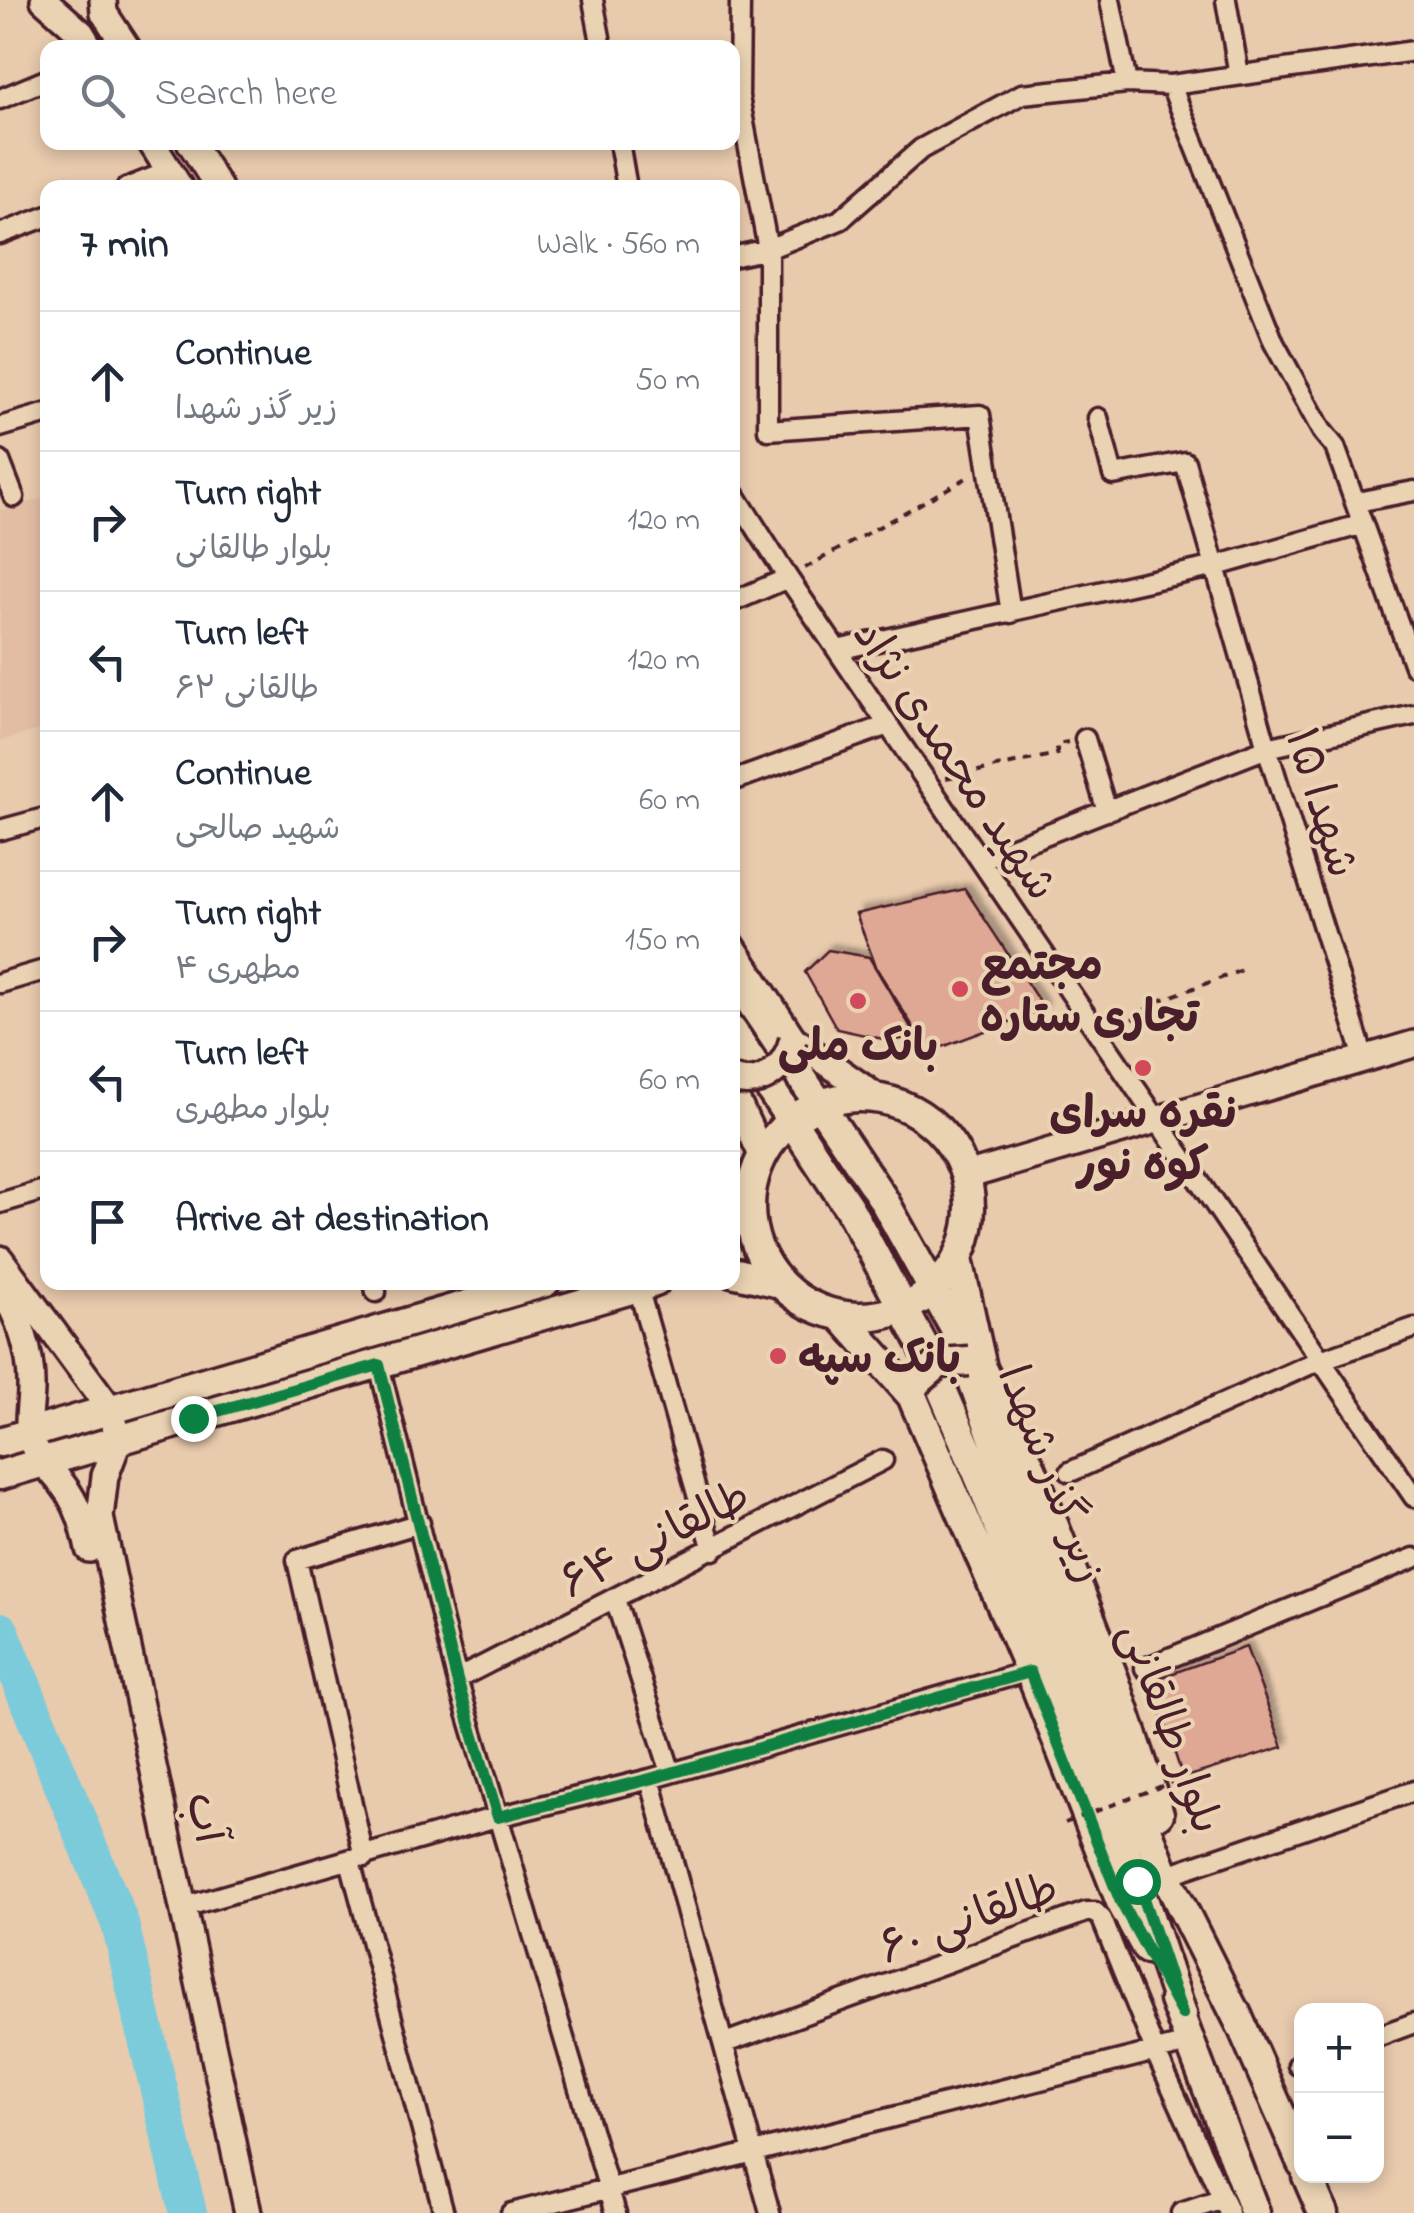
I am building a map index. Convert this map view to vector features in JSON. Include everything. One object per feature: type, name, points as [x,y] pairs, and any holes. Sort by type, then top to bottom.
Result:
[{"type":"main road","name":"زیر گذر شهدا","points":[[740,986],[883,1200],[954,1328],[1012,1489],[1163,1870],[1243,2030]]},
{"type":"main road","name":"زیر گذر شهدا","points":[[740,1043],[849,1208],[922,1345],[988,1499],[1130,1863],[1182,2014]]},
{"type":"main road","points":[[844,1098],[878,1098],[908,1108],[933,1125],[953,1148],[966,1176],[968,1232],[958,1259],[937,1286],[909,1306],[876,1316],[841,1316],[808,1304],[780,1283],[760,1255],[742,1195],[762,1156],[783,1128],[811,1108],[844,1098]]},
{"type":"main road","name":"بلوار طالقانی","points":[[958,1259],[976,1365],[1032,1470],[1106,1661],[1179,1870],[1294,2145]]},
{"type":"main road","points":[[740,1274],[780,1283]]},
{"type":"main road","points":[[0,1442],[518,1290]]},
{"type":"main road","points":[[0,1475],[629,1290]]},
{"type":"main road","points":[[841,1316],[914,1389],[1121,1902],[1182,2014],[1256,2213]]},
{"type":"main road","points":[[914,1389],[940,1363],[954,1360],[976,1365]]},
{"type":"main road","points":[[1310,2183],[1324,2213]]},
{"type":"street","points":[[44,0],[84,40]]},
{"type":"street","points":[[102,0],[104,14],[122,40]]},
{"type":"street","points":[[593,0],[600,40]]},
{"type":"street","points":[[740,0],[740,97],[768,249],[768,430],[980,415],[1011,613]]},
{"type":"street","points":[[1110,0],[1127,83]]},
{"type":"street","points":[[1226,0],[1239,76]]},
{"type":"street","points":[[740,255],[768,249],[840,220],[921,148],[1022,94],[1127,83],[1172,84],[1414,51]]},
{"type":"street","points":[[0,98],[40,81]]},
{"type":"street","points":[[1172,84],[1274,343],[1322,431],[1335,447],[1414,666]]},
{"type":"street","points":[[155,150],[174,179]]},
{"type":"street","points":[[195,150],[215,180]]},
{"type":"street","points":[[620,150],[626,180]]},
{"type":"street","points":[[0,234],[40,219]]},
{"type":"street","points":[[0,427],[40,416]]},
{"type":"street","name":"شهدا ۱۵","points":[[1098,418],[1113,475],[1186,462],[1267,748],[1364,1058]]},
{"type":"street","points":[[0,461],[14,496]]},
{"type":"street","points":[[1357,502],[1414,491]]},
{"type":"street","name":"شهید محمدی نژاد","points":[[740,503],[1414,1497]]},
{"type":"street","points":[[837,650],[1216,566],[1363,524]]},
{"type":"street","points":[[740,599],[788,578]]},
{"type":"street","points":[[980,860],[1267,748],[1414,716]]},
{"type":"street","points":[[740,778],[888,725]]},
{"type":"street","points":[[1085,739],[1107,810]]},
{"type":"street","points":[[0,830],[40,818]]},
{"type":"street","points":[[740,958],[794,1039],[878,1098]]},
{"type":"street","points":[[0,983],[40,971]]},
{"type":"street","points":[[740,1080],[756,1081],[770,1076],[790,1054],[794,1039]]},
{"type":"street","points":[[966,1176],[1414,1044]]},
{"type":"street","points":[[740,1109],[762,1156]]},
{"type":"street","points":[[0,1204],[40,1192]]},
{"type":"street","points":[[0,1260],[110,1410],[119,1440]]},
{"type":"street","points":[[0,1288],[17,1312],[23,1336],[32,1383],[29,1434]]},
{"type":"street","points":[[647,1290],[713,1550]]},
{"type":"street","points":[[1070,1472],[1320,1360],[1414,1328]]},
{"type":"street","points":[[379,1365],[457,1680],[616,2213]]},
{"type":"street","name":"آب","points":[[29,1434],[42,1464],[63,1485],[83,1520],[231,2213]]},
{"type":"street","name":"آب","points":[[119,1440],[105,1476],[100,1517],[248,2213]]},
{"type":"street","name":"طالقانی ۶۴","points":[[457,1680],[884,1460]]},
{"type":"street","points":[[420,1523],[297,1560],[357,1859],[444,2213]]},
{"type":"street","points":[[1145,1668],[1414,1558]]},
{"type":"street","points":[[616,1599],[671,1773]]},
{"type":"street","points":[[184,1908],[498,1817],[650,1779],[1030,1672]]},
{"type":"street","points":[[650,1779],[770,2213]]},
{"type":"street","points":[[1179,1870],[1414,1791]]},
{"type":"street","name":"طالقانی ۶۰","points":[[725,2043],[1086,1912],[1095,1912],[1102,1918],[1226,2206]]},
{"type":"street","points":[[1384,2034],[1414,2024]]},
{"type":"street","points":[[511,2213],[1192,2042]]},
{"type":"street","points":[[1182,2213],[1226,2206]]},
{"type":"path","points":[[788,578],[988,466]]},
{"type":"path","points":[[927,782],[1057,754],[1056,744],[1085,739]]},
{"type":"path","points":[[1104,1043],[1153,1003],[1248,968]]},
{"type":"path","points":[[1066,1823],[1183,1778],[1194,1802]]},
{"type":"shaded area","points":[[40,499],[40,730],[0,741],[0,510]]},
{"type":"building","name":"مجتمع تجاری ستاره","points":[[965,889],[1044,1009],[929,1052],[877,969],[856,914]]},
{"type":"building","name":"بانک ملی","points":[[828,950],[869,957],[916,1036],[892,1041],[837,1029],[805,972]]},
{"type":"building","points":[[1246,1647],[1283,1747],[1183,1778],[1151,1681]]},
{"type":"waterway","points":[[0,1631],[120,1924],[188,2213]]},
{"type":"place","name":"مجتمع تجاری ستاره","points":[[960,989]]},
{"type":"place","name":"بانک ملی","points":[[858,1001]]},
{"type":"place","name":"نقره سرای کوه نور","points":[[1143,1068]]},
{"type":"place","name":"بانک سپه","points":[[778,1356]]},
{"type":"route","points":[[193,1418],[379,1365],[457,1680],[498,1817],[650,1779],[1030,1672],[1121,1902],[1182,2014],[1137,1881]]}]
